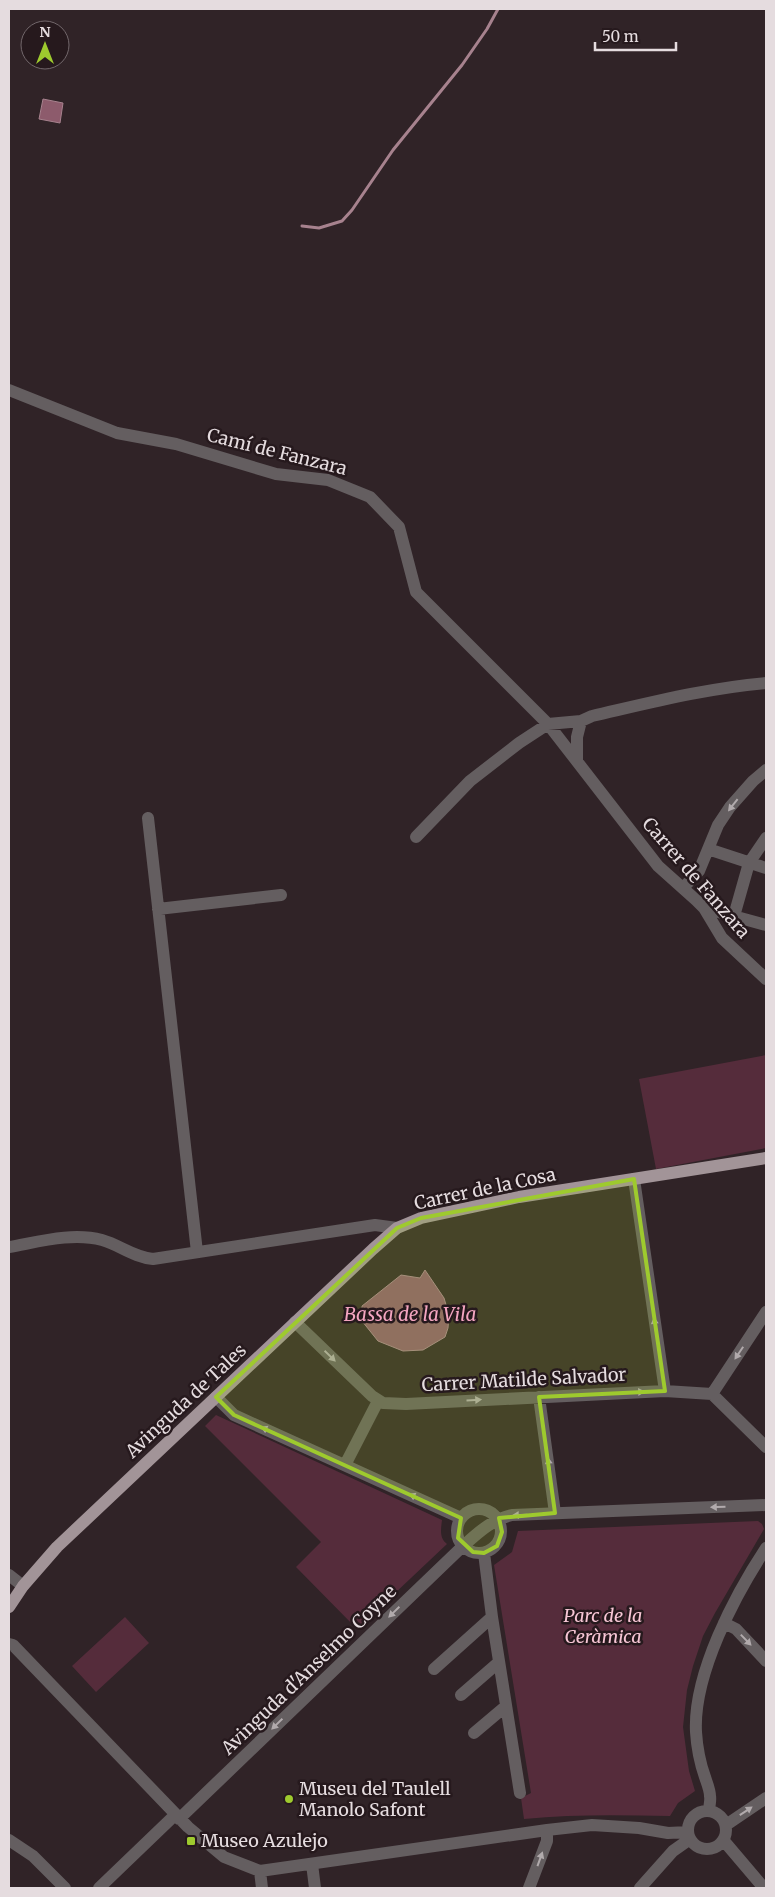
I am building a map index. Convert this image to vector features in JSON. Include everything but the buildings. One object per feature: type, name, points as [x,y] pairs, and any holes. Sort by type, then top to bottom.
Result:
[{"type":"main road","name":"Carrer de la Cosa","points":[[397,1228],[420,1218],[510,1199],[766,1158]]},
{"type":"main road","name":"Avinguda de Tales","points":[[9,1608],[23,1586],[57,1547],[397,1228]]},
{"type":"street","name":"Camí de Fanzara","points":[[9,390],[117,433],[176,444],[276,474],[328,480],[370,497],[399,527],[416,592],[548,724]]},
{"type":"street","points":[[416,838],[470,781],[519,743],[548,724],[581,721],[592,716],[671,697],[766,683]]},
{"type":"street","points":[[564,745],[581,721]]},
{"type":"street","points":[[576,761],[577,737],[581,721]]},
{"type":"street","name":"Carrer de Fanzara","points":[[548,724],[658,866],[704,908],[722,938],[766,979]]},
{"type":"street","points":[[683,888],[699,871],[718,825],[730,807],[753,781],[766,770]]},
{"type":"street","points":[[148,818],[197,1252]]},
{"type":"street","points":[[734,916],[749,862],[766,838]]},
{"type":"street","points":[[708,849],[766,868]]},
{"type":"street","points":[[158,909],[281,895]]},
{"type":"street","points":[[704,908],[766,924]]},
{"type":"street","points":[[634,1180],[664,1390]]},
{"type":"street","name":"Carrer de la Cosa","points":[[9,1247],[54,1239],[92,1238],[115,1245],[140,1258],[153,1259],[375,1225],[397,1228]]},
{"type":"street","points":[[766,1312],[712,1394],[766,1447]]},
{"type":"street","points":[[295,1322],[378,1401],[344,1465]]},
{"type":"street","name":"Carrer Matilde Salvador","points":[[378,1401],[406,1404],[664,1390],[712,1394]]},
{"type":"street","points":[[216,1397],[234,1415],[461,1518]]},
{"type":"street","points":[[539,1398],[555,1513]]},
{"type":"street","name":"Avinguda d'Anselmo Coyne","points":[[99,1888],[488,1524],[499,1518],[512,1515],[766,1505]]},
{"type":"street","points":[[480,1508],[491,1511],[499,1518],[502,1532],[497,1546],[484,1553],[473,1552],[463,1546],[458,1538],[457,1527],[461,1518],[469,1510],[480,1508]]},
{"type":"street","points":[[709,1811],[710,1795],[698,1754],[698,1702],[709,1662],[724,1623],[747,1577],[766,1548]]},
{"type":"street","points":[[484,1553],[492,1617],[520,1793]]},
{"type":"street","points":[[9,1575],[23,1586]]},
{"type":"street","points":[[434,1668],[492,1617]]},
{"type":"street","points":[[724,1623],[736,1629],[766,1661]]},
{"type":"street","points":[[9,1644],[13,1645],[177,1817],[224,1857],[260,1871],[592,1825],[639,1828],[689,1835]]},
{"type":"street","points":[[461,1696],[499,1662]]},
{"type":"street","points":[[474,1733],[506,1706]]},
{"type":"street","points":[[726,1825],[766,1798]]},
{"type":"street","points":[[709,1811],[720,1815],[726,1825],[727,1833],[724,1841],[713,1849],[699,1848],[689,1835],[690,1821],[698,1813],[709,1811]]},
{"type":"street","points":[[529,1888],[547,1841],[547,1830]]},
{"type":"street","points":[[640,1888],[672,1851],[689,1835]]},
{"type":"street","points":[[9,1840],[33,1856],[65,1888]]},
{"type":"street","points":[[724,1841],[764,1888]]},
{"type":"street","points":[[312,1864],[315,1888]]},
{"type":"street","points":[[260,1871],[262,1888]]},
{"type":"highlighted area","points":[[634,1179],[665,1391],[539,1397],[555,1513],[499,1518],[502,1532],[497,1546],[484,1553],[473,1552],[458,1538],[461,1518],[234,1415],[216,1397],[397,1228],[421,1218]]},
{"type":"green space","points":[[766,1055],[766,1148],[656,1169],[639,1079]]},
{"type":"green space","points":[[216,1415],[442,1520],[442,1536],[447,1544],[357,1629],[296,1567],[321,1542],[205,1426]]},
{"type":"green space","name":"Parc de la Ceràmica","points":[[758,1521],[764,1529],[703,1636],[687,1690],[683,1727],[689,1771],[695,1791],[678,1803],[670,1816],[615,1815],[524,1819],[521,1798],[531,1793],[494,1565],[512,1552],[518,1531]]},
{"type":"green space","points":[[125,1617],[149,1643],[96,1692],[72,1666]]},
{"type":"water","points":[[43,99],[63,103],[60,123],[39,119]]},
{"type":"water","name":"Bassa de la Vila","points":[[425,1270],[444,1298],[449,1315],[445,1337],[423,1350],[403,1351],[378,1341],[362,1321],[362,1306],[401,1275],[420,1278]]},
{"type":"waterway","points":[[302,226],[319,228],[342,221],[352,210],[393,150],[462,65],[487,29],[498,9]]},
{"type":"place","name":"Museu del Taulell Manolo Safont","points":[[289,1799]]},
{"type":"place","name":"Museo Azulejo","points":[[191,1841]]}]
